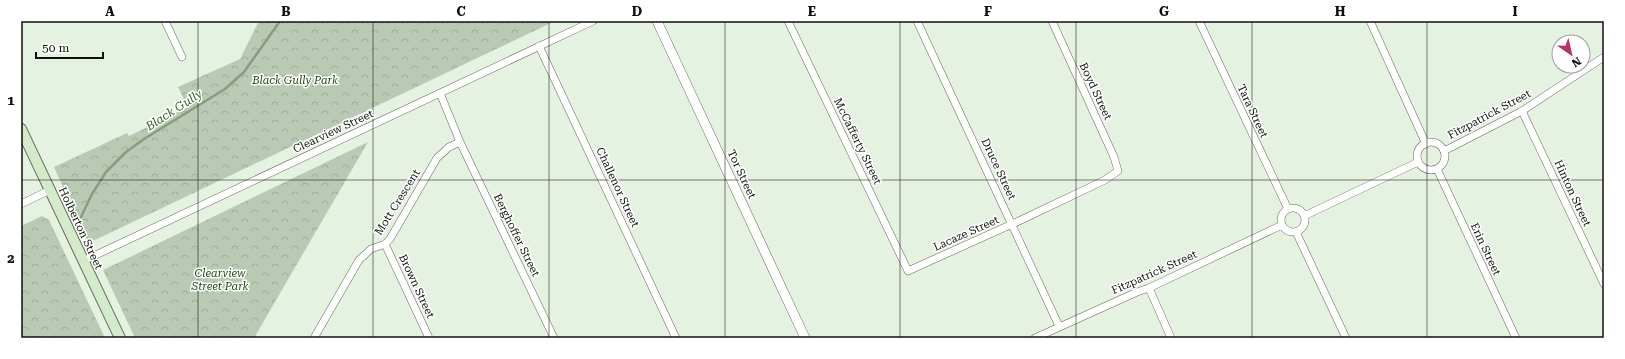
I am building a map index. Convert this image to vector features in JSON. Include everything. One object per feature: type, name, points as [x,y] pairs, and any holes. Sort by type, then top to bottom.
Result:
[{"type":"main road","name":"Holberton Street","points":[[21,128],[120,338]]},
{"type":"street","points":[[165,21],[182,57]]},
{"type":"street","name":"Clearview Street","points":[[83,261],[593,21]]},
{"type":"street","name":"Tor Street","points":[[657,21],[805,338]]},
{"type":"street","name":"McCafferty Street","points":[[788,21],[908,271]]},
{"type":"street","name":"Druce Street","points":[[917,21],[1060,326]]},
{"type":"street","name":"Boyd Street","points":[[1052,21],[1114,157],[1118,171]]},
{"type":"street","name":"Tara Street","points":[[1199,21],[1288,209]]},
{"type":"street","points":[[1370,21],[1426,144]]},
{"type":"street","name":"Challenor Street","points":[[539,46],[676,338]]},
{"type":"street","name":"Fitzpatrick Street","points":[[1444,151],[1522,111],[1604,56]]},
{"type":"street","points":[[440,93],[460,142]]},
{"type":"street","name":"Hinton Street","points":[[1522,111],[1604,284]]},
{"type":"street","name":"Mott Crescent","points":[[314,338],[359,260],[371,249],[385,244],[390,239],[437,158],[449,147],[460,142]]},
{"type":"street","name":"Berghoffer Street","points":[[460,142],[554,338]]},
{"type":"street","points":[[1426,144],[1436,144],[1444,151],[1443,163],[1437,169],[1428,170],[1421,166],[1418,162],[1418,151],[1426,144]]},
{"type":"street","points":[[1304,216],[1418,162]]},
{"type":"street","name":"Erin Street","points":[[1437,169],[1516,338]]},
{"type":"street","name":"Lacaze Street","points":[[908,271],[1013,224],[1105,180],[1118,171]]},
{"type":"street","points":[[21,204],[50,190]]},
{"type":"street","points":[[1296,208],[1304,216],[1304,224],[1296,232],[1288,231],[1282,225],[1283,214],[1288,209],[1296,208]]},
{"type":"street","name":"Fitzpatrick Street","points":[[1035,338],[1136,292],[1149,288],[1282,225]]},
{"type":"street","points":[[1296,232],[1346,338]]},
{"type":"street","name":"Brown Street","points":[[385,244],[429,338]]},
{"type":"street","points":[[1149,288],[1171,338]]},
{"type":"green space","name":"Black Gully Park","points":[[259,21],[555,21],[95,240],[87,239],[54,167],[127,133],[129,136],[188,107],[178,87],[240,59]]},
{"type":"green space","name":"Clearview Street Park","points":[[368,142],[254,338],[135,338],[103,270]]},
{"type":"green space","points":[[42,216],[49,220],[105,338],[21,338],[21,226]]},
{"type":"waterway","name":"Black Gully","points":[[81,217],[92,194],[106,172],[126,152],[144,139],[225,89],[244,72],[280,21]]}]
